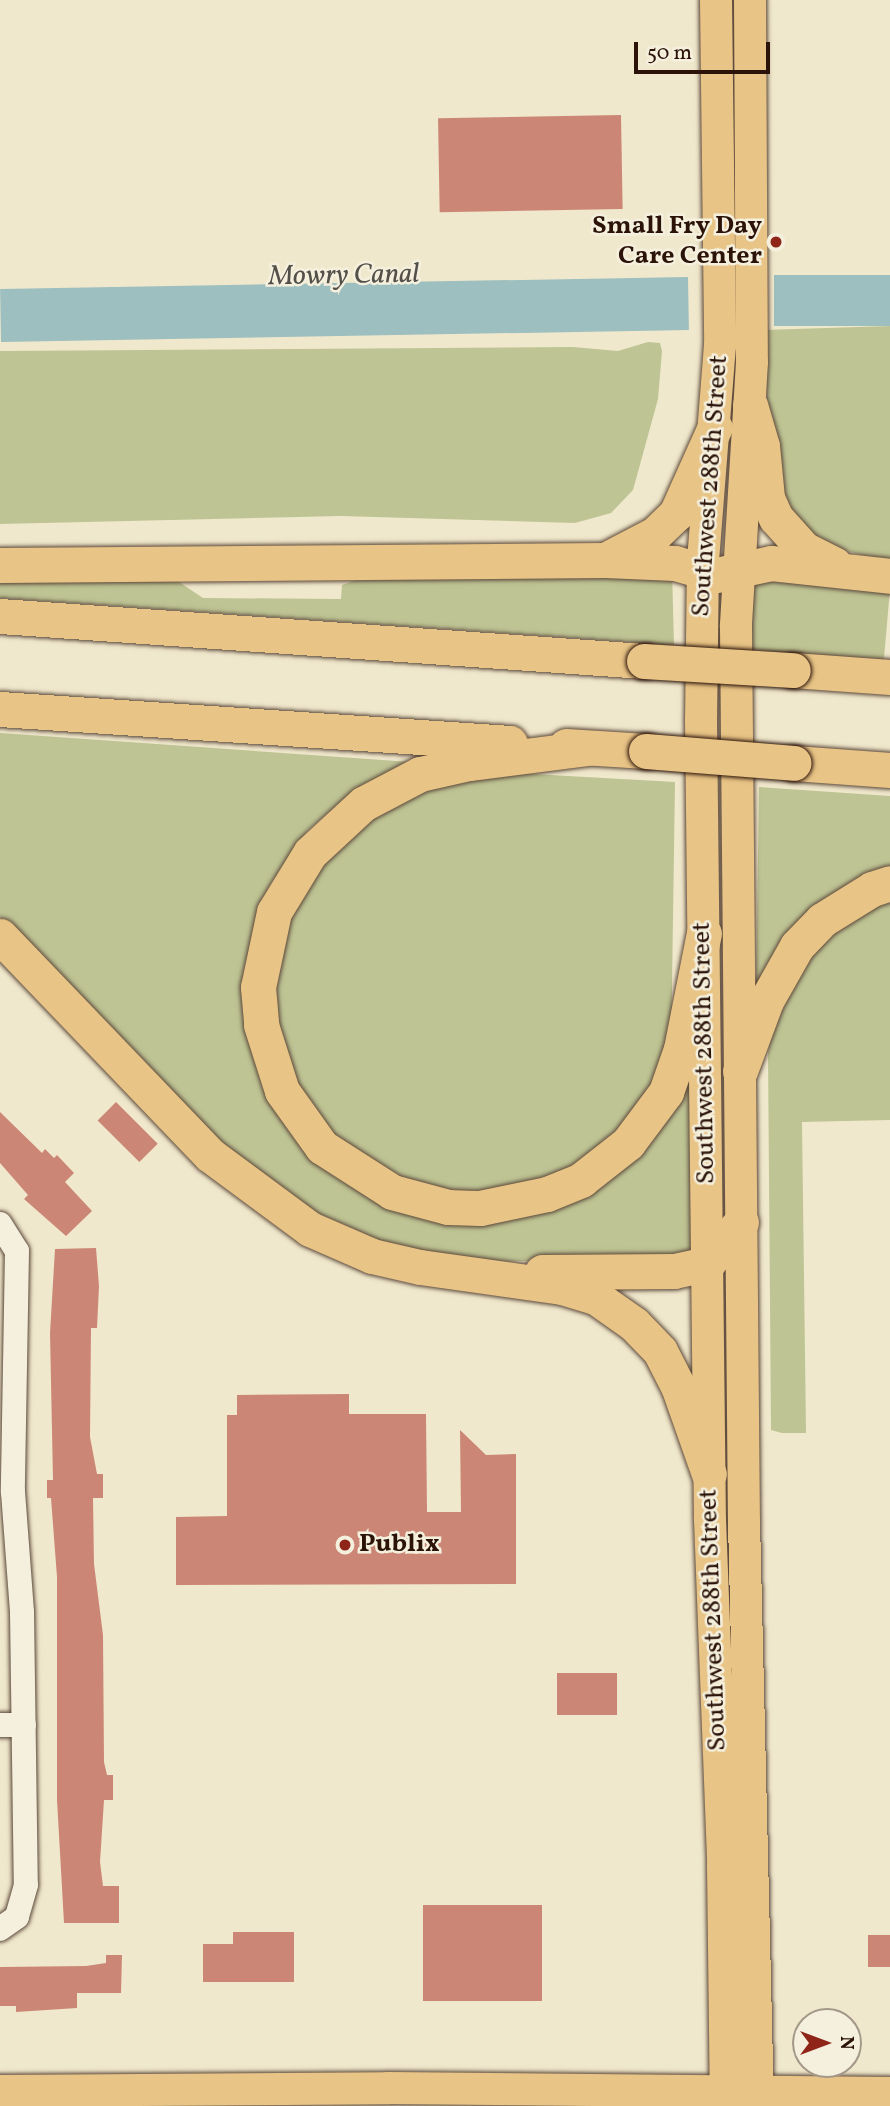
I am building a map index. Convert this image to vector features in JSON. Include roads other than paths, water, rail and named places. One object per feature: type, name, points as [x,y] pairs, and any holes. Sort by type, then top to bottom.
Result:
[{"type":"highway","points":[[750,405],[761,446],[767,498],[776,518],[804,549],[843,568]]},
{"type":"highway","points":[[604,560],[655,534],[676,514],[715,427]]},
{"type":"highway","points":[[0,565],[604,560],[675,563],[702,574],[737,571],[764,563],[843,568],[890,576]]},
{"type":"highway","points":[[0,616],[890,677]]},
{"type":"highway","points":[[0,709],[646,751],[890,770]]},
{"type":"highway","points":[[588,748],[469,763],[420,774],[363,804],[310,853],[274,912],[258,987],[261,1025],[282,1091],[322,1147],[392,1192],[448,1207],[480,1208],[547,1194],[581,1180],[628,1143],[666,1092],[681,1049],[704,933]]},
{"type":"highway","points":[[740,1071],[781,968],[797,946],[822,920],[872,889],[890,883]]},
{"type":"highway","points":[[0,936],[210,1155],[310,1229],[372,1256],[473,1276],[511,1277],[562,1269],[674,1271],[707,1264],[741,1222]]},
{"type":"highway","points":[[511,1277],[597,1298],[634,1324],[660,1351],[678,1386],[709,1474]]},
{"type":"main road","name":"Southwest 288th Street","points":[[716,0],[720,345],[702,574],[709,1474],[723,1855],[726,2099]]},
{"type":"main road","name":"Southwest 288th Street","points":[[750,0],[750,405],[737,571],[741,1222],[758,2099]]},
{"type":"main road","points":[[0,2091],[726,2099],[890,2094]]},
{"type":"street","points":[[0,1224],[17,1251],[13,1492],[22,1612],[12,1725],[24,1902],[17,1917],[0,1929]]},
{"type":"water","points":[[774,275],[890,275],[890,326],[774,326]]},
{"type":"water","name":"Mowry Canal","points":[[688,277],[689,330],[1,342],[0,289]]},
{"type":"place","name":"Small Fry Day Care Center","points":[[776,242]]},
{"type":"place","name":"Publix","points":[[345,1545]]}]
